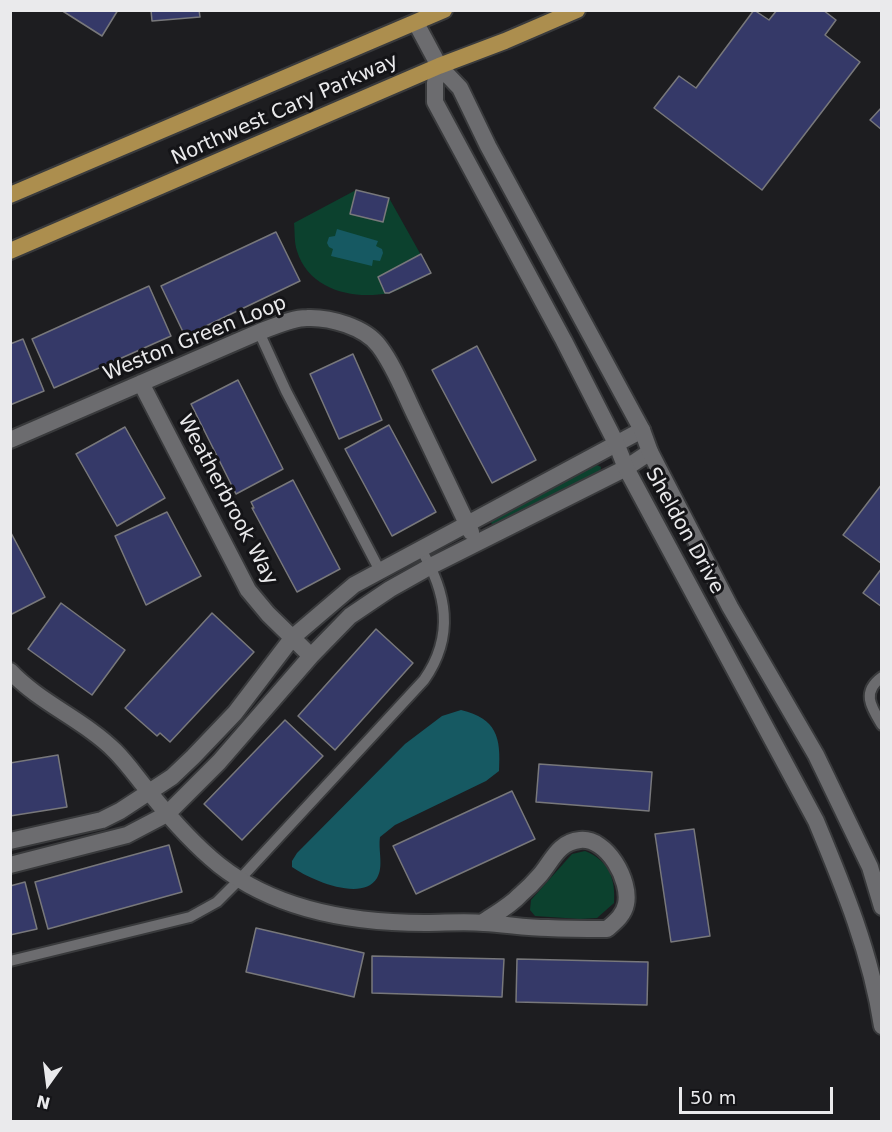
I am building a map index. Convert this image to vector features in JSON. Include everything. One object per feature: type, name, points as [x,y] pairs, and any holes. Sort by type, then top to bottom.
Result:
[{"type":"main road","name":"Northwest Cary Parkway","points":[[10,195],[444,10]]},
{"type":"main road","name":"Northwest Cary Parkway","points":[[10,251],[439,66],[577,10]]},
{"type":"street","name":"Sheldon Drive","points":[[416,23],[439,66],[460,88],[493,156],[642,430],[650,452],[730,607],[816,755],[876,865],[882,907]]},
{"type":"street","name":"Sheldon Drive","points":[[439,66],[435,83],[435,102],[564,341],[616,443],[626,468],[816,821],[863,942],[877,992],[882,1026]]},
{"type":"street","name":"Weston Green Loop","points":[[10,440],[259,332],[306,318],[323,319],[351,327],[378,344],[399,382],[476,543]]},
{"type":"street","name":"Weatherbrook Way","points":[[141,383],[248,590],[268,614],[311,656]]},
{"type":"street","points":[[10,841],[102,820],[120,812],[172,777],[235,713],[293,637],[354,585],[642,430]]},
{"type":"street","points":[[10,865],[127,836],[167,814],[226,755],[311,656],[350,616],[390,589],[431,566],[626,468],[650,452]]},
{"type":"street","points":[[10,671],[26,686],[95,734],[114,751],[167,814],[220,866],[240,879],[288,903],[350,918],[423,923],[483,922],[546,928],[607,929],[623,912],[628,892],[623,877],[605,850],[594,842],[580,840],[555,852],[540,875],[518,898],[483,922]]},
{"type":"lane","points":[[259,332],[286,391],[379,570]]},
{"type":"lane","points":[[10,961],[190,918],[217,902],[240,879],[424,680],[434,666],[444,640],[444,609],[431,566],[420,548]]},
{"type":"lane","points":[[882,677],[874,682],[869,693],[870,704],[882,725]]},
{"type":"green space","points":[[356,190],[389,198],[431,273],[393,292],[375,295],[347,293],[334,289],[311,275],[297,251],[294,223]]},
{"type":"green space","points":[[597,465],[601,467],[600,472],[495,526],[491,523],[494,516]]},
{"type":"green space","points":[[585,851],[600,859],[609,871],[614,886],[614,903],[597,918],[535,916],[530,910],[531,900],[572,854]]},
{"type":"water","points":[[337,229],[378,241],[376,246],[382,249],[383,253],[380,261],[373,260],[372,266],[331,256],[333,249],[327,243],[329,237],[335,236]]},
{"type":"water","points":[[461,710],[482,719],[494,731],[499,748],[499,771],[486,781],[395,825],[380,837],[379,874],[370,885],[360,889],[335,886],[310,877],[292,867],[292,861],[297,853],[405,744],[442,716]]},
{"type":"building","points":[[61,10],[118,10],[102,36]]},
{"type":"building","points":[[151,10],[199,10],[200,17],[152,21]]},
{"type":"building","points":[[754,10],[769,20],[777,10],[823,10],[836,20],[825,35],[860,62],[762,190],[654,108],[679,76],[696,88]]},
{"type":"building","points":[[882,107],[882,130],[870,120]]},
{"type":"building","points":[[356,190],[389,198],[383,222],[350,214]]},
{"type":"building","points":[[276,232],[300,281],[185,336],[161,286]]},
{"type":"building","points":[[421,254],[431,273],[385,293],[378,277]]},
{"type":"building","points":[[149,286],[171,336],[54,388],[32,339]]},
{"type":"building","points":[[23,339],[44,391],[10,405],[10,344]]},
{"type":"building","points":[[477,346],[536,460],[492,483],[432,370]]},
{"type":"building","points":[[353,354],[382,420],[339,439],[310,374]]},
{"type":"building","points":[[238,380],[283,469],[236,494],[191,404]]},
{"type":"building","points":[[389,425],[436,512],[392,536],[345,449]]},
{"type":"building","points":[[125,427],[165,498],[117,526],[76,454]]},
{"type":"building","points":[[293,480],[340,569],[297,592],[252,508],[254,508],[251,502]]},
{"type":"building","points":[[882,484],[882,564],[843,535]]},
{"type":"building","points":[[167,512],[201,576],[146,605],[115,536]]},
{"type":"building","points":[[10,531],[45,597],[12,614],[10,611]]},
{"type":"building","points":[[882,568],[882,607],[863,593]]},
{"type":"building","points":[[61,603],[125,650],[92,695],[28,649]]},
{"type":"building","points":[[212,613],[254,652],[170,742],[160,733],[157,736],[125,708]]},
{"type":"building","points":[[376,629],[413,663],[335,750],[298,716]]},
{"type":"building","points":[[285,720],[323,756],[242,840],[204,804]]},
{"type":"building","points":[[58,755],[67,807],[10,816],[10,763]]},
{"type":"building","points":[[539,764],[652,772],[649,811],[536,802]]},
{"type":"building","points":[[512,791],[535,839],[416,894],[393,846]]},
{"type":"building","points":[[694,829],[710,936],[671,942],[655,834]]},
{"type":"building","points":[[169,845],[182,892],[48,929],[35,882]]},
{"type":"building","points":[[25,882],[37,929],[10,935],[10,886]]},
{"type":"building","points":[[256,928],[364,953],[354,997],[246,972]]},
{"type":"building","points":[[372,956],[504,959],[502,997],[372,993]]},
{"type":"building","points":[[517,959],[648,962],[647,1005],[516,1002]]}]
